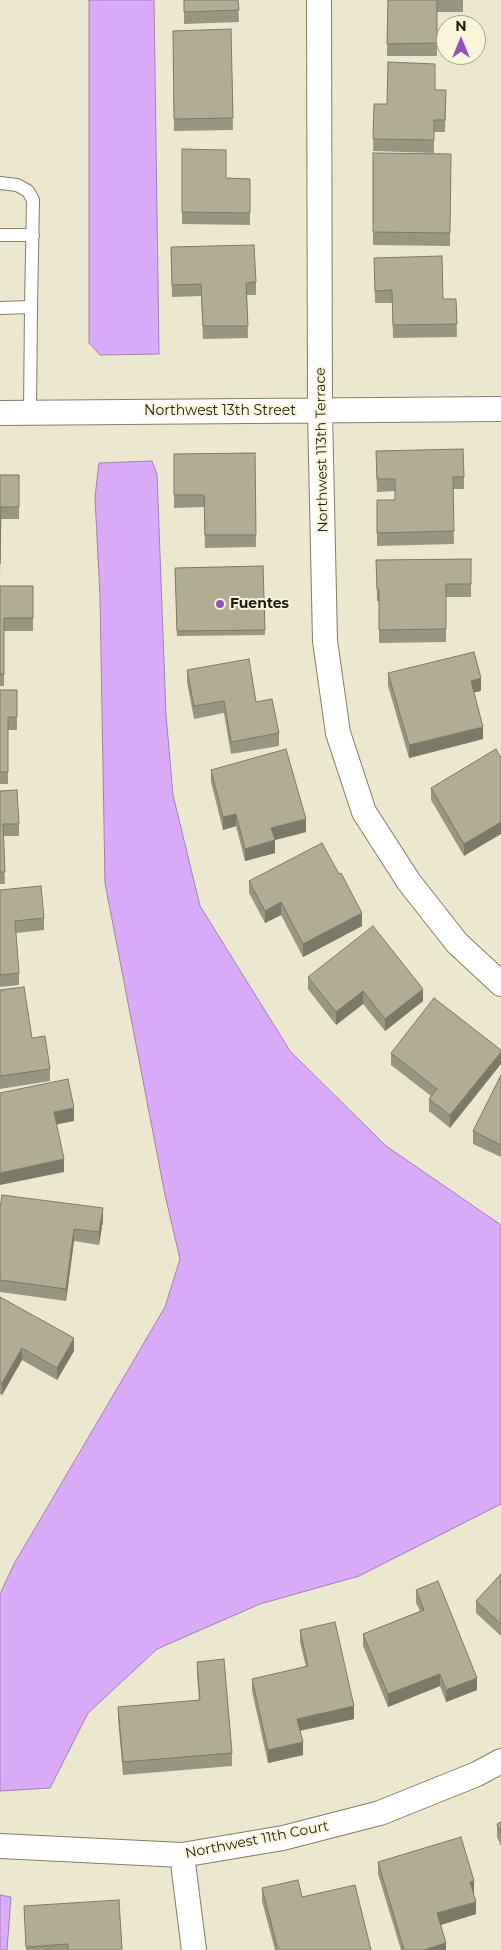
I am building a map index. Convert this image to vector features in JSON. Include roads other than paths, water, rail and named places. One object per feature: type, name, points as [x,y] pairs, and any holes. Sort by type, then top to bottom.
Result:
[{"type":"street","name":"Northwest 113th Terrace","points":[[319,0],[320,411],[325,641],[338,733],[364,812],[409,882],[457,944],[501,984]]},
{"type":"street","name":"Northwest 13th Street","points":[[0,413],[501,409]]},
{"type":"street","name":"Northwest 11th Court","points":[[0,1846],[182,1855],[283,1838],[380,1813],[477,1774],[501,1761]]},
{"type":"street","points":[[182,1855],[194,1950]]},
{"type":"lane","points":[[0,183],[17,185],[28,190],[33,200],[30,412]]},
{"type":"lane","points":[[0,235],[33,235]]},
{"type":"lane","points":[[0,308],[31,307]]},
{"type":"place","name":"Fuentes","points":[[220,604]]}]
